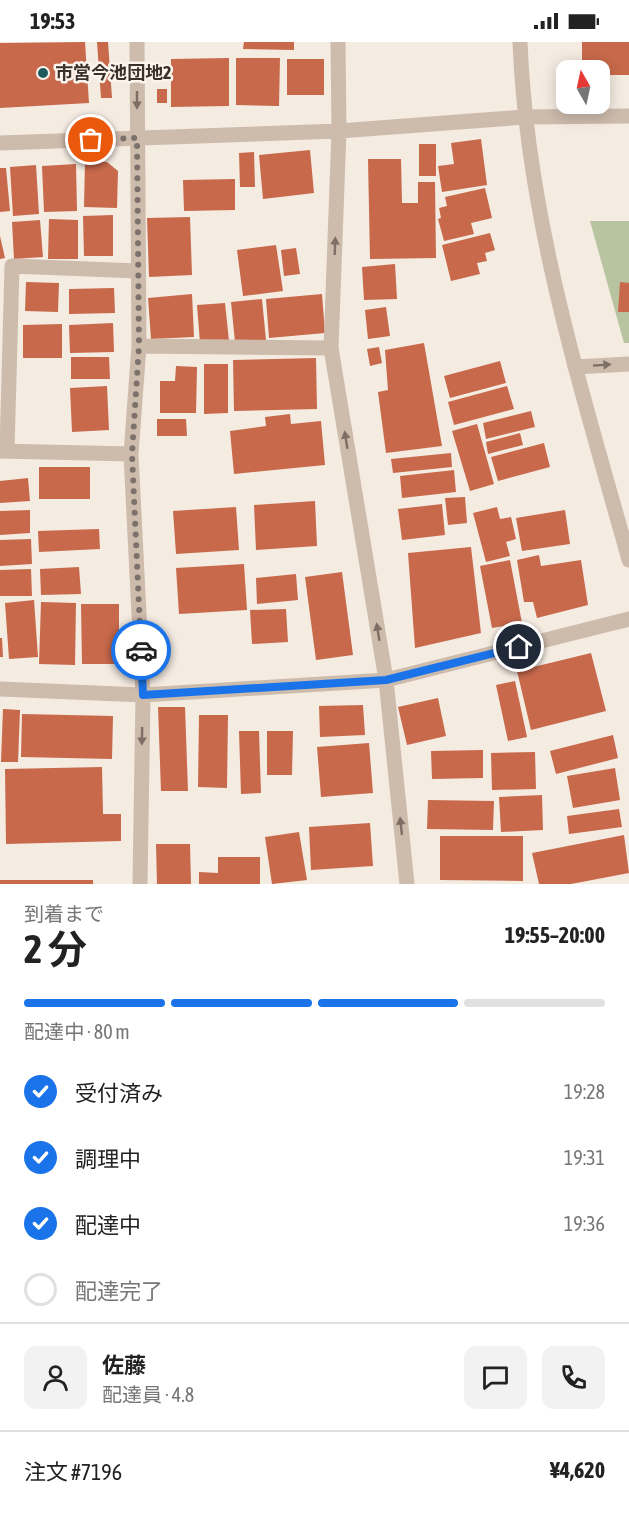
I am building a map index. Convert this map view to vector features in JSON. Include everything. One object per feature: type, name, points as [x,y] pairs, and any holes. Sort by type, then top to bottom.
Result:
[{"type":"street","points":[[137,42],[139,346],[132,454],[143,695],[140,884]]},
{"type":"street","points":[[338,42],[339,131],[331,348],[386,680],[406,884]]},
{"type":"street","points":[[520,42],[525,117],[546,249],[575,367],[629,560]]},
{"type":"street","points":[[0,143],[339,131],[525,117],[629,116]]},
{"type":"street","points":[[132,454],[3,451],[12,266],[138,271]]},
{"type":"street","points":[[139,346],[331,348]]},
{"type":"street","points":[[575,367],[629,364]]},
{"type":"street","points":[[0,689],[143,695],[386,680],[629,619]]},
{"type":"green space","points":[[590,221],[629,221],[629,343],[624,343]]},
{"type":"building","name":"市営今池団地2","points":[[85,42],[89,103],[0,108],[0,43]]},
{"type":"building","points":[[97,42],[108,42],[112,98],[101,98]]},
{"type":"building","points":[[244,42],[294,42],[294,50],[243,49]]},
{"type":"building","points":[[582,42],[629,42],[629,75],[610,75],[610,60],[582,60]]},
{"type":"building","points":[[229,58],[229,106],[171,107],[171,59]]},
{"type":"building","points":[[236,58],[280,58],[279,106],[236,105]]},
{"type":"building","points":[[287,59],[324,59],[324,95],[287,95]]},
{"type":"building","points":[[157,89],[167,89],[167,103],[157,103]]},
{"type":"building","points":[[481,139],[487,185],[442,192],[438,166],[454,164],[451,143]]},
{"type":"building","points":[[419,144],[436,144],[436,176],[419,176]]},
{"type":"building","points":[[310,150],[314,193],[263,199],[259,155]]},
{"type":"building","points":[[254,152],[255,187],[240,187],[239,153]]},
{"type":"building","points":[[368,159],[401,159],[402,203],[418,203],[418,182],[435,182],[436,258],[370,259]]},
{"type":"building","points":[[85,161],[107,162],[118,171],[117,208],[84,207]]},
{"type":"building","points":[[76,164],[77,211],[44,212],[42,166]]},
{"type":"building","points":[[36,165],[39,214],[13,216],[10,167]]},
{"type":"building","points":[[0,168],[6,168],[10,211],[0,212]]},
{"type":"building","points":[[235,179],[235,210],[184,211],[183,180]]},
{"type":"building","points":[[485,188],[492,218],[471,223],[474,234],[444,241],[438,219],[441,218],[439,208],[447,206],[445,197]]},
{"type":"building","points":[[113,215],[113,256],[84,256],[83,216]]},
{"type":"building","points":[[190,217],[192,275],[149,277],[147,218]]},
{"type":"building","points":[[49,219],[78,220],[78,259],[48,259]]},
{"type":"building","points":[[40,220],[43,257],[14,259],[12,222]]},
{"type":"building","points":[[490,233],[495,250],[485,253],[487,261],[477,263],[480,274],[451,281],[442,245]]},
{"type":"building","points":[[0,236],[5,258],[0,259]]},
{"type":"building","points":[[276,245],[283,291],[243,296],[237,250]]},
{"type":"building","points":[[296,248],[300,274],[284,276],[281,250]]},
{"type":"building","points":[[395,264],[397,299],[364,300],[362,267]]},
{"type":"building","points":[[26,282],[59,283],[58,312],[25,311]]},
{"type":"building","points":[[620,282],[629,283],[629,312],[618,312]]},
{"type":"building","points":[[114,288],[115,313],[69,314],[69,289]]},
{"type":"building","points":[[192,294],[194,337],[151,339],[148,298]]},
{"type":"building","points":[[322,294],[325,333],[269,338],[266,299]]},
{"type":"building","points":[[262,299],[266,340],[235,342],[231,302]]},
{"type":"building","points":[[225,303],[229,341],[200,343],[197,305]]},
{"type":"building","points":[[386,307],[390,336],[368,339],[365,310]]},
{"type":"building","points":[[113,323],[114,352],[70,353],[69,325]]},
{"type":"building","points":[[62,324],[62,358],[23,358],[23,325]]},
{"type":"building","points":[[424,343],[442,446],[386,453],[378,392],[388,390],[385,350]]},
{"type":"building","points":[[379,347],[382,363],[370,366],[367,349]]},
{"type":"building","points":[[71,357],[109,357],[110,379],[71,379]]},
{"type":"building","points":[[316,358],[317,409],[234,411],[233,360]]},
{"type":"building","points":[[500,361],[506,383],[450,398],[444,376]]},
{"type":"building","points":[[204,364],[228,364],[228,413],[204,414]]},
{"type":"building","points":[[176,366],[197,367],[196,413],[160,413],[160,381],[175,381]]},
{"type":"building","points":[[107,386],[109,430],[72,432],[70,388]]},
{"type":"building","points":[[507,386],[514,409],[454,425],[448,402]]},
{"type":"building","points":[[531,411],[535,427],[486,439],[483,423]]},
{"type":"building","points":[[290,414],[291,424],[321,421],[325,465],[234,474],[230,431],[266,426],[265,417]]},
{"type":"building","points":[[157,419],[186,419],[187,436],[157,436]]},
{"type":"building","points":[[477,424],[494,484],[470,491],[452,431]]},
{"type":"building","points":[[520,433],[523,445],[488,454],[486,442]]},
{"type":"building","points":[[544,443],[550,467],[498,481],[491,457]]},
{"type":"building","points":[[451,453],[452,467],[393,473],[391,459]]},
{"type":"building","points":[[39,467],[90,467],[90,499],[39,499]]},
{"type":"building","points":[[454,470],[456,492],[402,498],[400,476]]},
{"type":"building","points":[[28,478],[30,501],[0,503],[0,481]]},
{"type":"building","points":[[465,497],[467,523],[448,525],[445,498]]},
{"type":"building","points":[[315,501],[317,546],[256,550],[254,505]]},
{"type":"building","points":[[442,504],[445,535],[402,540],[398,509]]},
{"type":"building","points":[[236,507],[239,550],[176,554],[173,511]]},
{"type":"building","points":[[497,507],[500,519],[511,517],[516,539],[506,542],[510,556],[486,562],[473,513]]},
{"type":"building","points":[[30,510],[30,533],[0,535],[0,511]]},
{"type":"building","points":[[565,510],[570,544],[522,551],[516,518]]},
{"type":"building","points":[[99,529],[100,549],[39,552],[38,531]]},
{"type":"building","points":[[31,539],[32,564],[0,566],[0,540]]},
{"type":"building","points":[[471,547],[481,633],[415,648],[408,553]]},
{"type":"building","points":[[539,555],[541,566],[581,560],[588,605],[537,618],[533,602],[524,602],[517,560]]},
{"type":"building","points":[[510,560],[522,623],[492,628],[480,566]]},
{"type":"building","points":[[244,564],[247,610],[179,614],[176,568]]},
{"type":"building","points":[[79,567],[81,594],[41,595],[40,569]]},
{"type":"building","points":[[31,569],[32,596],[0,596],[0,570]]},
{"type":"building","points":[[342,572],[353,655],[316,660],[305,577]]},
{"type":"building","points":[[296,574],[298,600],[257,604],[256,578]]},
{"type":"building","points":[[34,600],[38,657],[9,659],[5,603]]},
{"type":"building","points":[[41,602],[76,603],[75,665],[39,664]]},
{"type":"building","points":[[81,604],[119,604],[119,664],[82,664]]},
{"type":"building","points":[[286,609],[288,642],[252,644],[250,610]]},
{"type":"building","points":[[0,638],[2,638],[3,657],[0,657]]},
{"type":"building","points":[[591,653],[606,711],[531,730],[517,671]]},
{"type":"building","points":[[515,681],[527,737],[508,741],[496,685]]},
{"type":"building","points":[[438,698],[446,736],[407,745],[398,707]]},
{"type":"building","points":[[363,705],[365,735],[320,737],[319,706]]},
{"type":"building","points":[[158,707],[185,707],[188,791],[161,791]]},
{"type":"building","points":[[3,709],[20,710],[18,762],[1,762]]},
{"type":"building","points":[[22,714],[113,716],[112,759],[21,757]]},
{"type":"building","points":[[199,715],[228,715],[227,788],[198,787]]},
{"type":"building","points":[[239,731],[259,731],[261,793],[241,794]]},
{"type":"building","points":[[267,731],[293,731],[292,775],[267,775]]},
{"type":"building","points":[[613,735],[618,758],[556,774],[550,751]]},
{"type":"building","points":[[369,743],[373,793],[321,797],[317,747]]},
{"type":"building","points":[[483,750],[483,778],[432,779],[431,751]]},
{"type":"building","points":[[535,752],[536,789],[492,790],[491,753]]},
{"type":"building","points":[[102,767],[103,814],[121,814],[121,841],[6,844],[5,769]]},
{"type":"building","points":[[615,768],[620,800],[573,808],[567,776]]},
{"type":"building","points":[[542,795],[543,830],[501,832],[499,797]]},
{"type":"building","points":[[428,800],[494,801],[493,830],[427,829]]},
{"type":"building","points":[[619,809],[622,827],[569,834],[567,816]]},
{"type":"building","points":[[370,823],[373,866],[311,870],[309,827]]},
{"type":"building","points":[[299,832],[307,880],[272,884],[265,837]]},
{"type":"building","points":[[624,835],[629,873],[571,884],[539,884],[532,853]]},
{"type":"building","points":[[440,836],[523,836],[523,881],[440,880]]},
{"type":"building","points":[[156,844],[190,844],[191,884],[157,884]]},
{"type":"building","points":[[218,857],[260,857],[260,884],[199,884],[199,872],[218,873]]},
{"type":"building","points":[[0,880],[93,880],[93,884],[0,884]]},
{"type":"way so far","points":[[91,140],[137,138],[139,346],[132,454],[141,650]]},
{"type":"place","name":"市営今池団地2","points":[[43,73]]},
{"type":"route","points":[[141,650],[143,695],[386,680],[519,647]]}]
